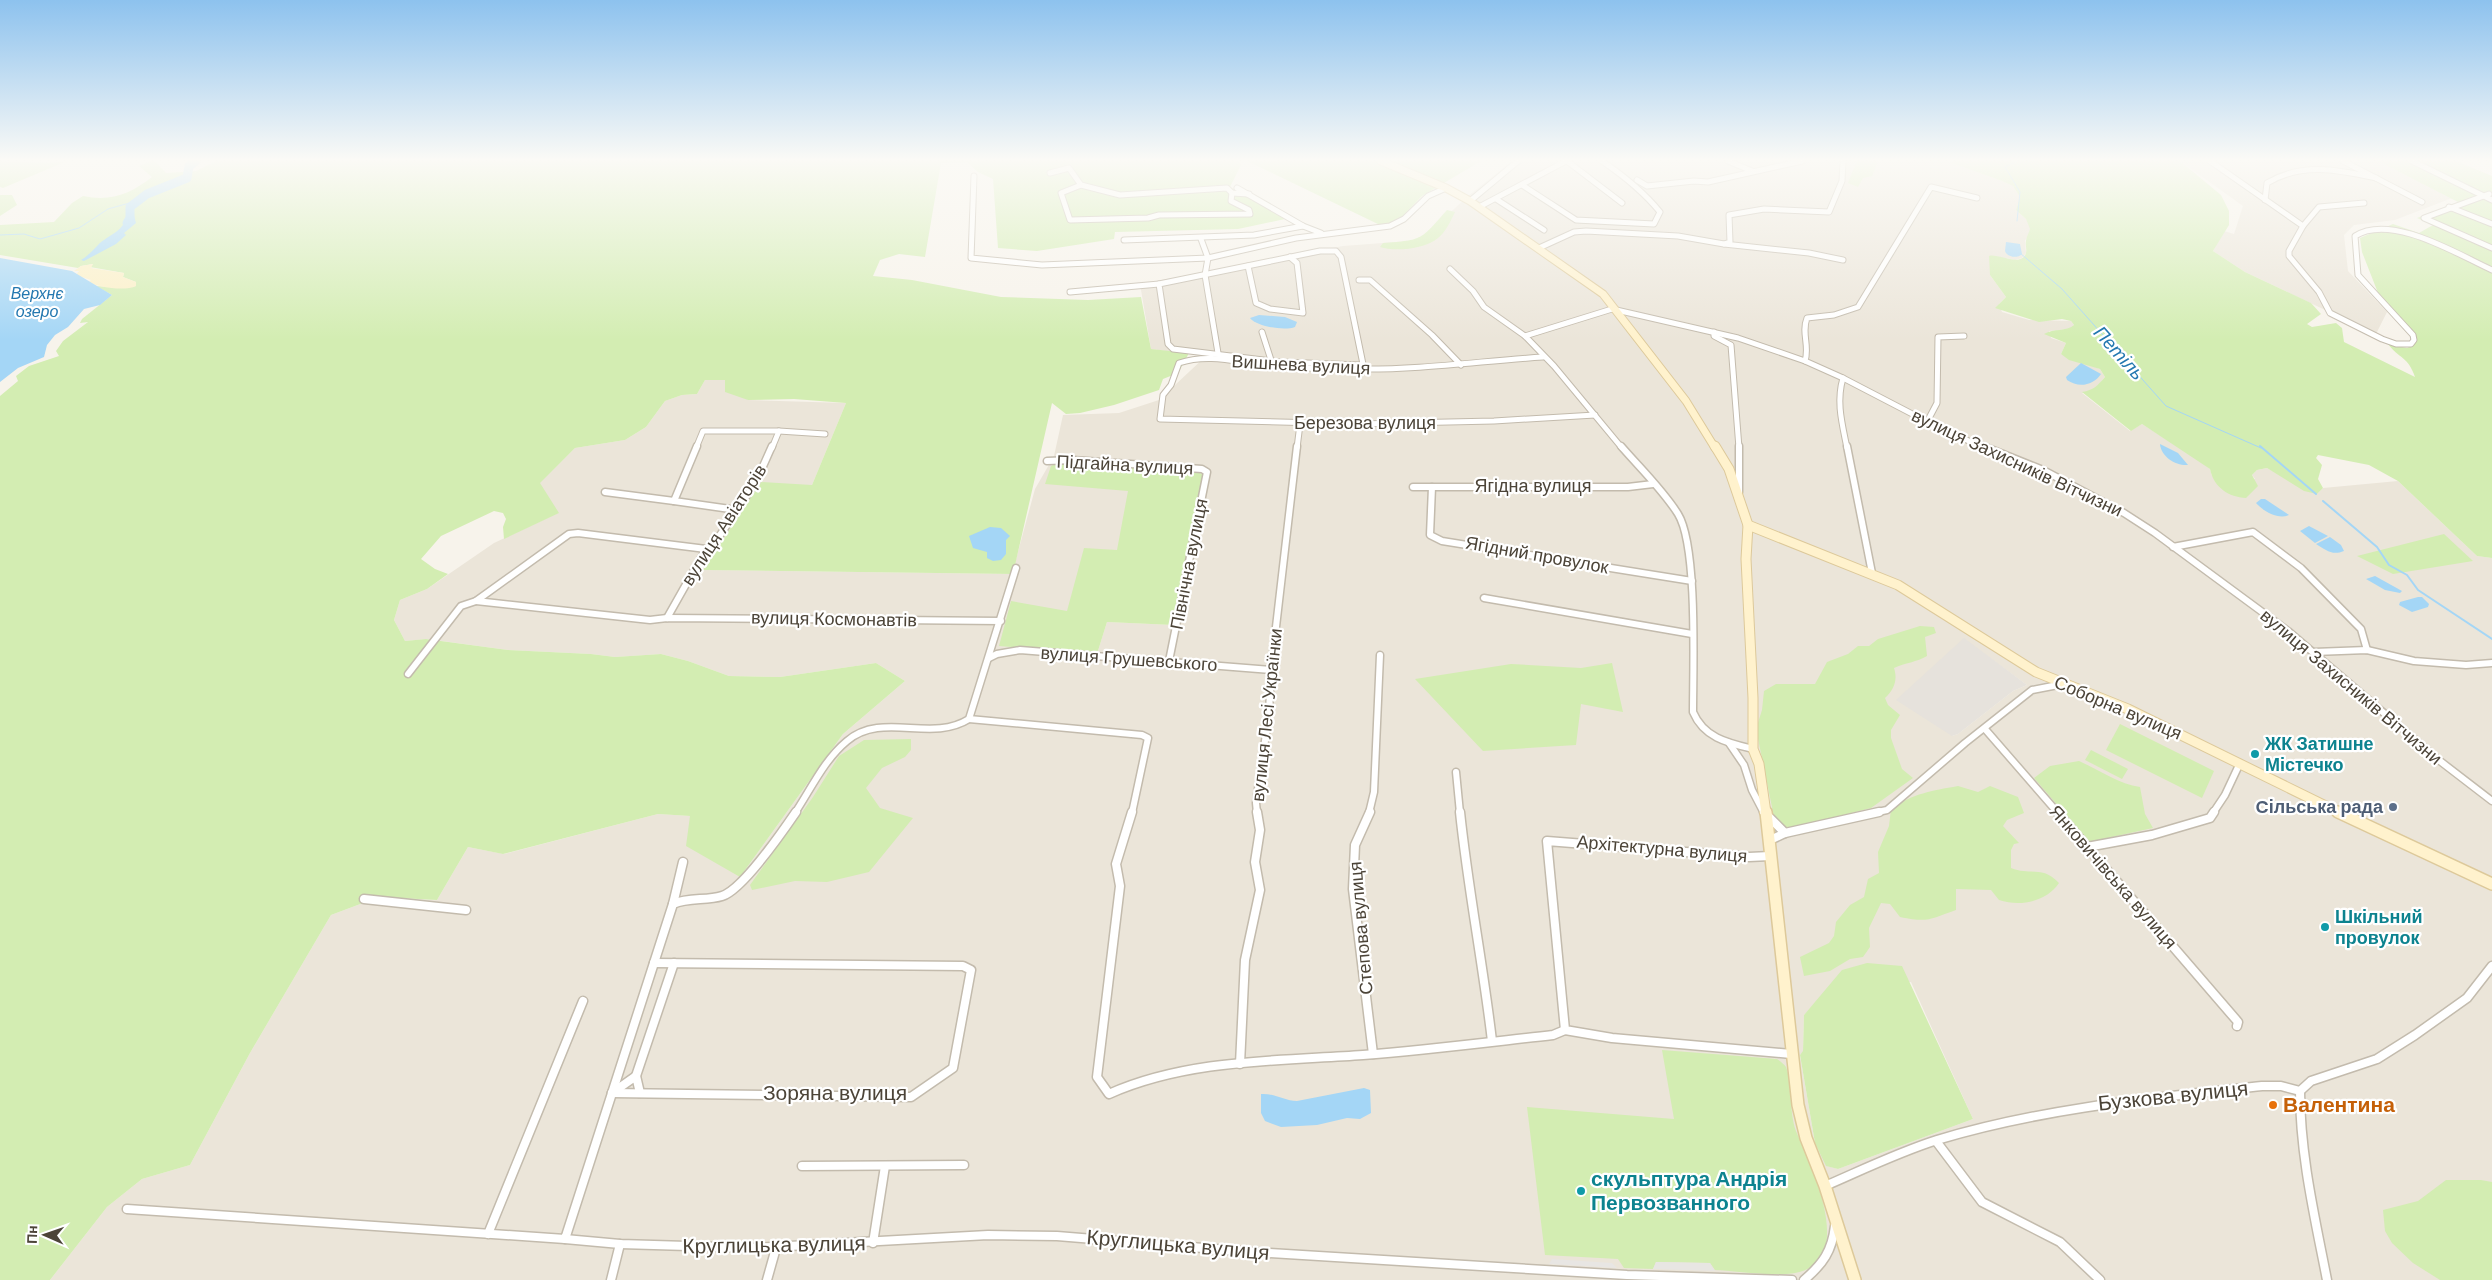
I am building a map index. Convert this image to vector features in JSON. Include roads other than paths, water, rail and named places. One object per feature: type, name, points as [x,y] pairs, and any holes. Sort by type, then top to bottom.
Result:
[{"type":"street","points":[[972,221],[971,258],[1042,265],[1208,258],[1245,248],[1325,234],[1378,229],[1401,221]]},
{"type":"street","points":[[1294,221],[1325,234]]},
{"type":"street","points":[[1499,221],[1603,294],[1612,309],[1686,401],[1729,469],[1739,492],[1748,525],[1746,559],[1754,698],[1753,749],[1759,764],[1770,840],[1790,1054],[1806,1138],[1855,1280]]},
{"type":"street","points":[[1530,221],[1544,230]]},
{"type":"street","points":[[1590,221],[1654,224],[1656,221]]},
{"type":"street","points":[[1724,244],[1730,242],[1729,221]]},
{"type":"street","points":[[1805,361],[1808,356],[1802,332],[1807,318],[1834,315],[1858,307],[1910,221]]},
{"type":"street","points":[[2295,221],[2303,226]]},
{"type":"street","points":[[2308,221],[2289,251],[2288,256],[2319,292],[2327,310],[2343,321],[2382,339],[2405,345],[2411,344],[2414,340],[2413,335],[2358,275],[2355,236],[2364,229],[2389,228],[2401,230],[2492,270]]},
{"type":"street","points":[[2427,221],[2492,248]]},
{"type":"street","points":[[1124,240],[1201,239],[1254,235],[1303,226]]},
{"type":"street","points":[[1539,248],[1574,232],[1586,231],[1678,236],[1724,244],[1809,253],[1843,260]]},
{"type":"street","points":[[1201,239],[1208,258],[1205,275],[1218,353]]},
{"type":"street","points":[[1070,292],[1159,284],[1329,250],[1340,253],[1364,367],[1298,363],[1178,350],[1168,344],[1159,284]]},
{"type":"street","points":[[1248,266],[1255,291],[1256,303],[1270,309],[1303,313],[1297,262],[1290,258]]},
{"type":"street","points":[[1450,270],[1473,291],[1484,307],[1526,336],[1554,366],[1679,516],[1684,530],[1692,581],[1693,712],[1696,721],[1718,741],[1753,749]]},
{"type":"street","points":[[1359,280],[1370,280],[1403,311],[1432,334],[1461,365]]},
{"type":"street","name":"вулиця Захисників Вітчизни","points":[[1526,336],[1548,327],[1612,309],[1714,332],[1805,361],[1843,378],[1947,432],[2043,470],[2138,521],[2314,652],[2440,761],[2492,801]]},
{"type":"street","points":[[1262,332],[1271,360]]},
{"type":"street","points":[[1714,332],[1714,336],[1731,345],[1740,461],[1739,492]]},
{"type":"street","points":[[1927,422],[1936,408],[1939,370],[1938,337],[1945,335],[1964,336]]},
{"type":"street","name":"Вишнева вулиця","points":[[1163,395],[1171,386],[1179,363],[1190,358],[1272,366],[1435,368],[1544,357]]},
{"type":"street","points":[[1843,378],[1839,392],[1840,406],[1872,573]]},
{"type":"street","name":"Березова вулиця","points":[[1163,395],[1160,419],[1163,420],[1300,424],[1459,422],[1595,416]]},
{"type":"street","name":"вулиця Лесі Українки","points":[[1240,1064],[1245,960],[1260,890],[1255,862],[1260,830],[1256,803],[1268,713],[1271,670],[1300,424]]},
{"type":"street","points":[[674,501],[703,431],[779,431],[825,434]]},
{"type":"street","name":"вулиця Авіаторів","points":[[667,618],[706,549],[712,547],[756,482],[779,431]]},
{"type":"street","name":"Підгайна вулиця","points":[[1047,461],[1073,460],[1202,469]]},
{"type":"street","name":"Північна вулиця","points":[[1169,661],[1204,490],[1207,472],[1202,469]]},
{"type":"street","name":"Ягідна вулиця","points":[[1413,487],[1628,486],[1653,484]]},
{"type":"street","name":"Ягідний провулок","points":[[1432,487],[1430,535],[1442,542],[1459,542],[1692,581]]},
{"type":"street","points":[[605,492],[737,510]]},
{"type":"street","name":"Соборна вулиця","points":[[1748,525],[1872,573],[1920,598],[1974,636],[2011,658],[2063,684],[2130,710],[2436,859],[2492,884]]},
{"type":"street","points":[[2173,547],[2253,532],[2301,568],[2362,628],[2367,650]]},
{"type":"street","points":[[408,674],[461,606],[476,601],[569,534],[578,533],[706,549]]},
{"type":"street","points":[[673,904],[682,899],[723,897],[737,887],[793,815],[836,752],[860,732],[874,728],[950,728],[963,725],[968,719],[989,658],[1016,568]]},
{"type":"street","points":[[1484,598],[1692,634]]},
{"type":"street","name":"вулиця Космонавтів","points":[[476,601],[650,620],[667,618],[1001,621]]},
{"type":"street","name":"вулиця Грушевського","points":[[989,658],[1014,650],[1271,670]]},
{"type":"street","points":[[2314,652],[2367,650],[2414,661],[2466,664],[2492,663]]},
{"type":"street","name":"Степова вулиця","points":[[1374,1054],[1353,889],[1354,845],[1371,809],[1374,792],[1380,655]]},
{"type":"street","points":[[1770,840],[1785,833],[1887,810],[1965,743],[2032,690],[2063,684]]},
{"type":"street","points":[[968,719],[1142,735],[1148,738],[1131,818],[1116,864],[1120,886],[1097,1077],[1110,1094],[1138,1081],[1161,1075],[1240,1064],[1374,1054],[1554,1035],[1565,1030],[1612,1038],[1790,1054]]},
{"type":"street","name":"Янковичівська вулиця","points":[[1985,729],[2238,1022],[2237,1026]]},
{"type":"street","points":[[1729,743],[1744,765],[1752,790],[1766,816],[1785,833]]},
{"type":"street","points":[[2087,847],[2152,835],[2210,818],[2225,795],[2240,763]]},
{"type":"street","points":[[1456,772],[1466,870],[1481,952],[1492,1041]]},
{"type":"street","name":"Архітектурна вулиця","points":[[1565,1030],[1547,841],[1554,840],[1749,857],[1770,856]]},
{"type":"street","points":[[564,1239],[673,904],[683,862]]},
{"type":"street","points":[[364,899],[466,910]]},
{"type":"street","name":"Зоряна вулиця","points":[[612,1093],[911,1097],[953,1068],[971,970],[963,966],[654,963]]},
{"type":"street","points":[[640,1093],[636,1076],[674,963]]},
{"type":"street","points":[[2327,1280],[2308,1183],[2300,1119],[2300,1090],[2311,1081],[2377,1059],[2415,1035],[2466,998],[2492,966]]},
{"type":"street","points":[[488,1234],[583,1001]]},
{"type":"street","points":[[612,1093],[636,1076]]},
{"type":"street","name":"Бузкова вулиця","points":[[1824,1186],[1936,1141],[2045,1112],[2097,1104],[2262,1086],[2281,1086],[2300,1090]]},
{"type":"street","points":[[1936,1141],[1982,1202],[2060,1242],[2100,1280]]},
{"type":"street","points":[[802,1166],[964,1165]]},
{"type":"street","points":[[873,1243],[884,1166]]},
{"type":"street","name":"Круглицька вулиця","points":[[127,1209],[620,1244],[776,1248],[988,1235],[1057,1236],[1252,1252],[1626,1277],[1792,1280]]},
{"type":"street","points":[[1804,1280],[1824,1264],[1830,1252],[1835,1220]]},
{"type":"street","points":[[611,1280],[620,1244]]},
{"type":"street","points":[[767,1280],[776,1248]]},
{"type":"water","points":[[125,221],[135,221],[136,223],[124,233],[126,235],[116,244],[84,261],[81,260],[102,241],[121,228]]},
{"type":"water","points":[[2006,242],[2020,244],[2022,254],[2015,257],[2008,255],[2005,251]]},
{"type":"water","name":"Верхнє озеро","points":[[0,258],[72,271],[112,295],[100,305],[84,309],[68,327],[55,335],[47,345],[44,357],[18,368],[0,382]]},
{"type":"water","points":[[1259,315],[1285,317],[1297,322],[1295,327],[1285,329],[1271,327],[1259,324],[1250,318]]},
{"type":"water","points":[[2081,363],[2101,374],[2090,383],[2080,385],[2071,383],[2066,377]]},
{"type":"water","points":[[2160,444],[2178,453],[2188,465],[2179,464],[2166,457]]},
{"type":"water","points":[[2261,499],[2265,499],[2289,515],[2276,516],[2267,512],[2256,503]]},
{"type":"water","points":[[2309,526],[2328,536],[2315,543],[2300,531]]},
{"type":"water","points":[[990,527],[1001,528],[1010,536],[1006,540],[1006,554],[1001,560],[993,561],[987,558],[987,552],[973,548],[969,536]]},
{"type":"water","points":[[2330,537],[2341,545],[2344,551],[2333,553],[2316,544]]},
{"type":"water","points":[[2375,576],[2402,591],[2400,593],[2385,590],[2366,579]]},
{"type":"water","points":[[2422,597],[2429,604],[2428,607],[2412,612],[2399,605],[2400,602]]},
{"type":"water","points":[[1364,1088],[1370,1090],[1371,1113],[1360,1119],[1347,1118],[1317,1125],[1281,1127],[1265,1121],[1261,1113],[1261,1094],[1297,1101]]},
{"type":"waterway","points":[[0,235],[24,234],[40,239],[79,228],[90,221]]},
{"type":"waterway","name":"Петіль","points":[[2020,253],[2062,289],[2166,406],[2261,448]]},
{"type":"waterway","name":"Петіль","points":[[2260,446],[2316,494]]},
{"type":"waterway","name":"Петіль","points":[[2323,501],[2377,547],[2389,565],[2407,575],[2418,590],[2492,639]]},
{"type":"place","name":"ЖК Затишне Містечко","points":[[2255,754]]},
{"type":"place","name":"Cільська рада","points":[[2393,807]]},
{"type":"place","name":"Шкільний провулок","points":[[2325,927]]},
{"type":"place","name":"Валентина","points":[[2273,1105]]},
{"type":"place","name":"скульптура Андрія Первозванного","points":[[1581,1191]]}]
